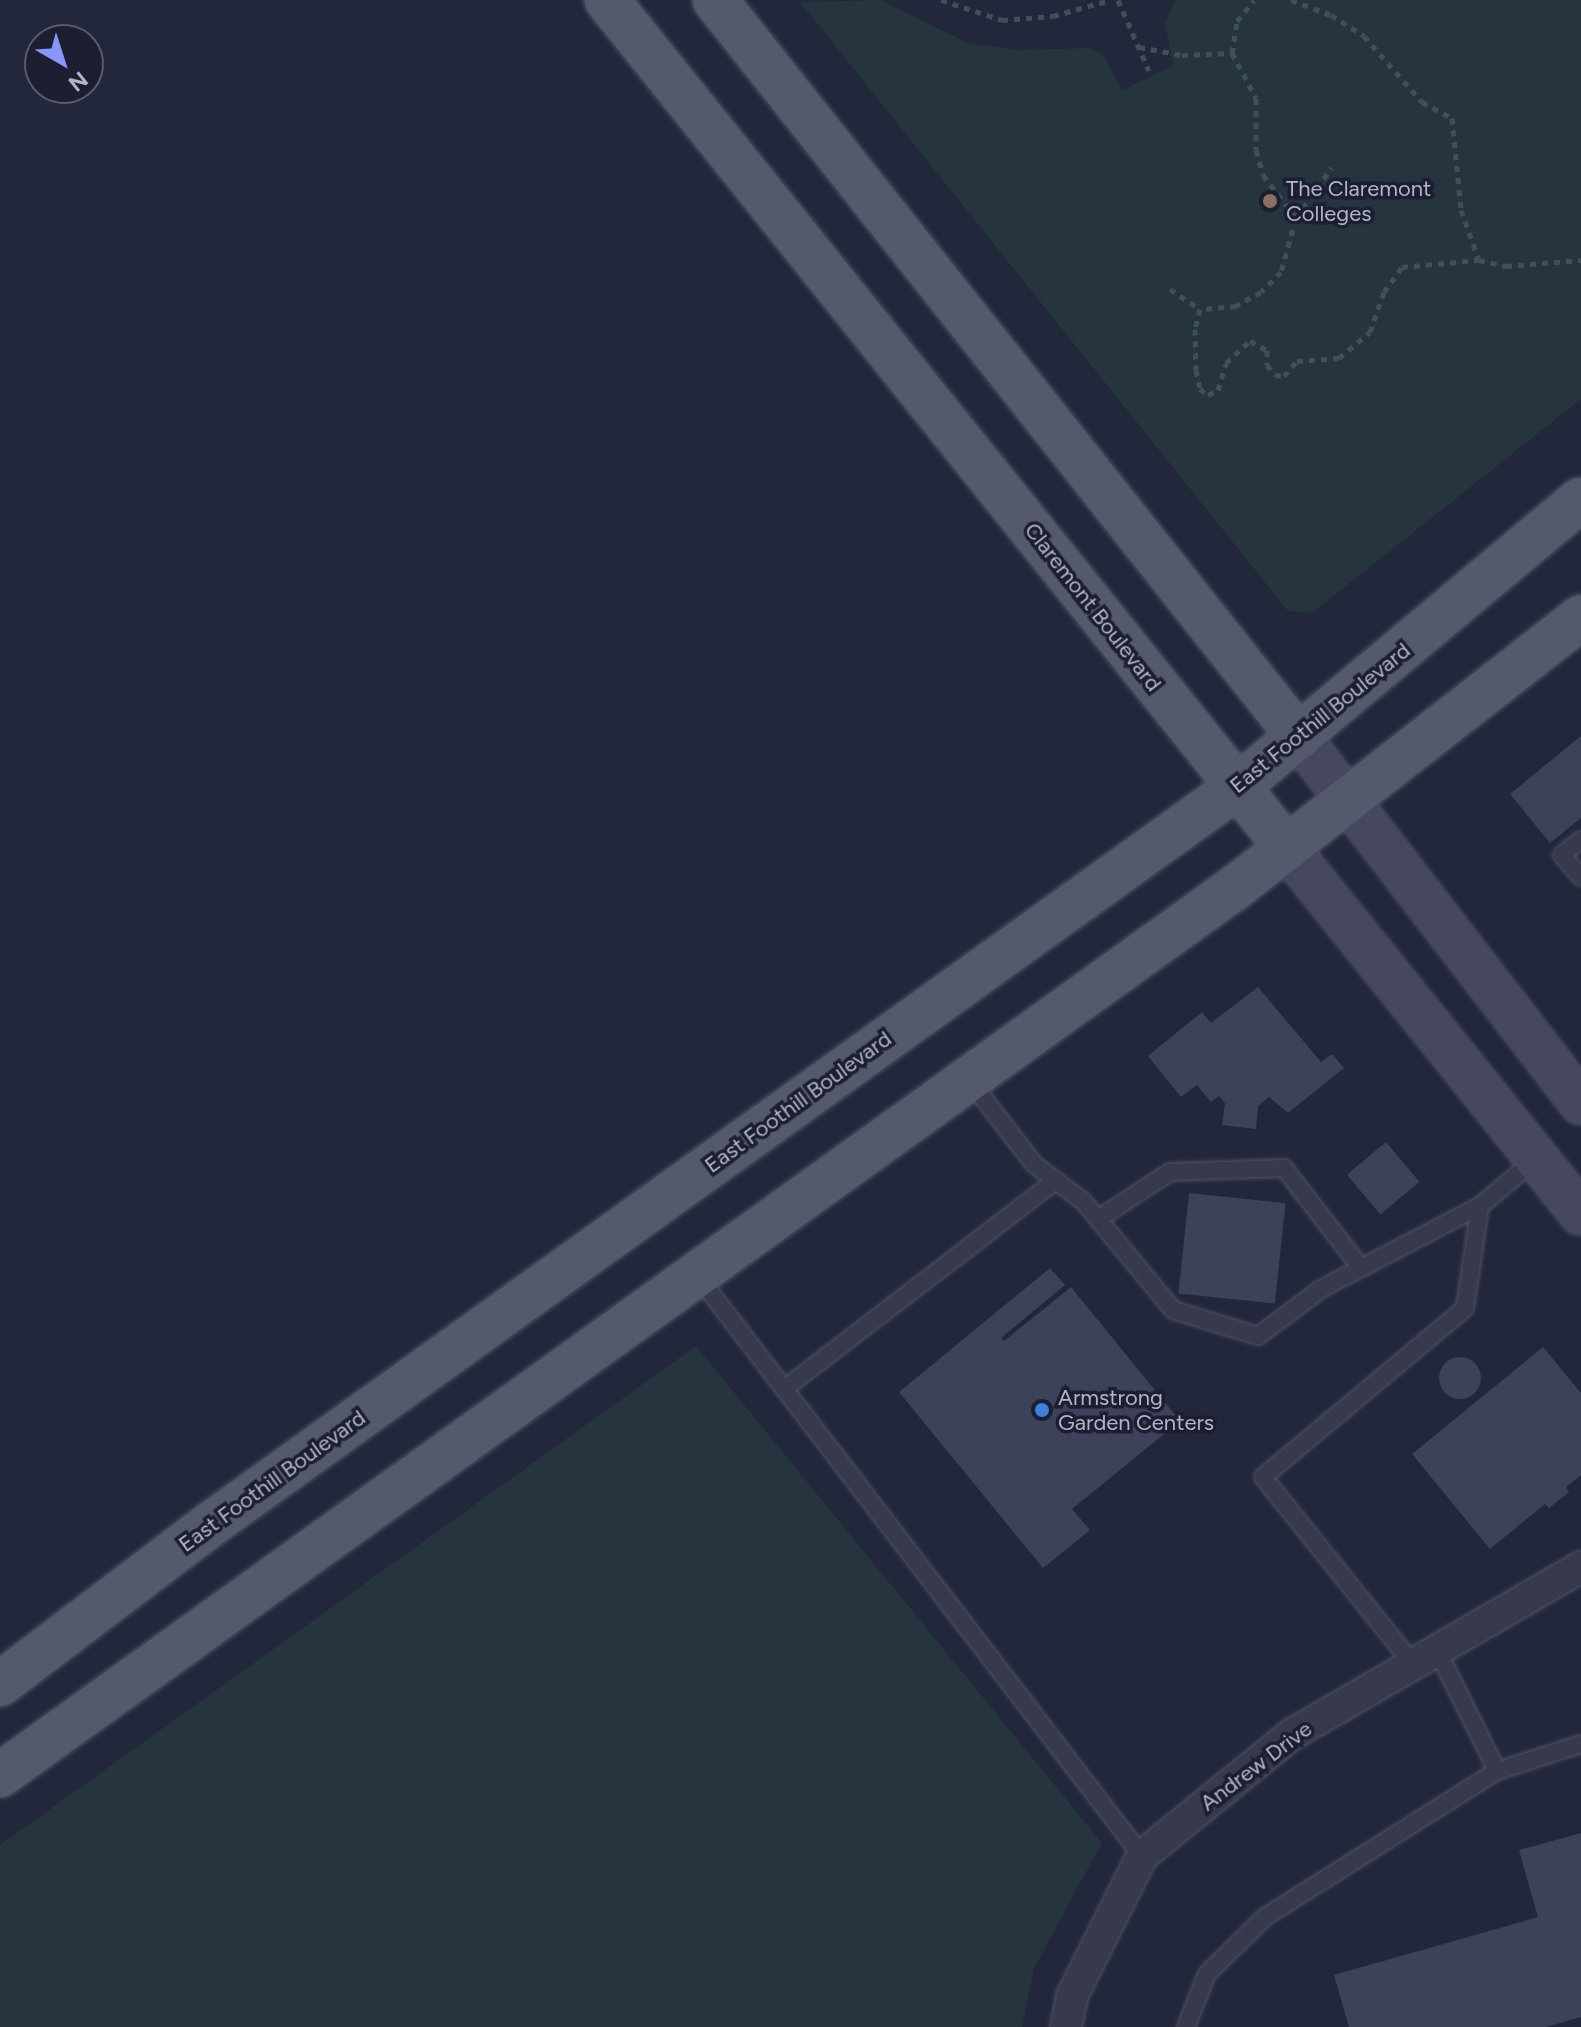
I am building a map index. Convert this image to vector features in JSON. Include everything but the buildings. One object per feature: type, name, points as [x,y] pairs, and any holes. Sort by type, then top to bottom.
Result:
[{"type":"main road","name":"Claremont Boulevard","points":[[607,0],[1236,788],[1581,1214]]},
{"type":"main road","points":[[715,0],[1299,737],[1581,1103]]},
{"type":"main road","name":"East Foothill Boulevard","points":[[0,1684],[211,1524],[1236,788],[1581,500]]},
{"type":"main road","points":[[0,1775],[1287,848],[1572,630]]},
{"type":"street","name":"Andrew Drive","points":[[1066,2027],[1072,1996],[1142,1856],[1291,1735],[1581,1567]]},
{"type":"lane","points":[[1581,840],[1562,855],[1581,877]]},
{"type":"lane","points":[[968,1078],[1034,1164],[1098,1219],[1173,1310],[1258,1336],[1321,1289],[1480,1206],[1536,1159]]},
{"type":"lane","points":[[1098,1219],[1170,1172],[1284,1168],[1361,1268]]},
{"type":"lane","points":[[784,1389],[1056,1180]]},
{"type":"lane","points":[[1480,1206],[1465,1308],[1263,1477],[1425,1658],[1497,1771]]},
{"type":"lane","points":[[696,1273],[1142,1856]]},
{"type":"lane","points":[[1186,2027],[1207,1974],[1265,1917],[1497,1771],[1581,1744]]},
{"type":"path","points":[[941,0],[1002,20],[1053,16],[1110,0]]},
{"type":"path","points":[[1118,0],[1149,71]]},
{"type":"path","points":[[1254,0],[1237,21],[1232,53],[1256,98],[1256,150],[1263,175],[1296,218]]},
{"type":"path","points":[[1291,0],[1331,15],[1364,36],[1422,102],[1452,118],[1461,210],[1479,260]]},
{"type":"path","points":[[1139,47],[1182,55],[1232,53]]},
{"type":"path","points":[[1170,289],[1200,309],[1236,306],[1261,292],[1281,272],[1296,218],[1332,167]]},
{"type":"path","points":[[1200,309],[1195,329],[1196,370],[1200,389],[1208,395],[1218,390],[1226,363],[1250,341],[1267,350],[1267,365],[1275,375],[1284,376],[1297,361],[1339,358],[1370,332],[1384,292],[1402,267],[1479,260],[1506,266],[1581,260]]},
{"type":"shaded area","name":"The Claremont Colleges","points":[[880,0],[968,43],[1018,50],[1091,48],[1104,56],[1122,90],[1173,66],[1165,23],[1176,0],[1581,0],[1581,399],[1312,613],[1288,611],[800,2]]},
{"type":"shaded area","points":[[696,1346],[1102,1843],[1034,1968],[1022,2027],[0,2027],[0,1845]]},
{"type":"place","name":"The Claremont Colleges","points":[[1270,201]]},
{"type":"place","name":"Armstrong Garden Centers","points":[[1042,1410]]}]
